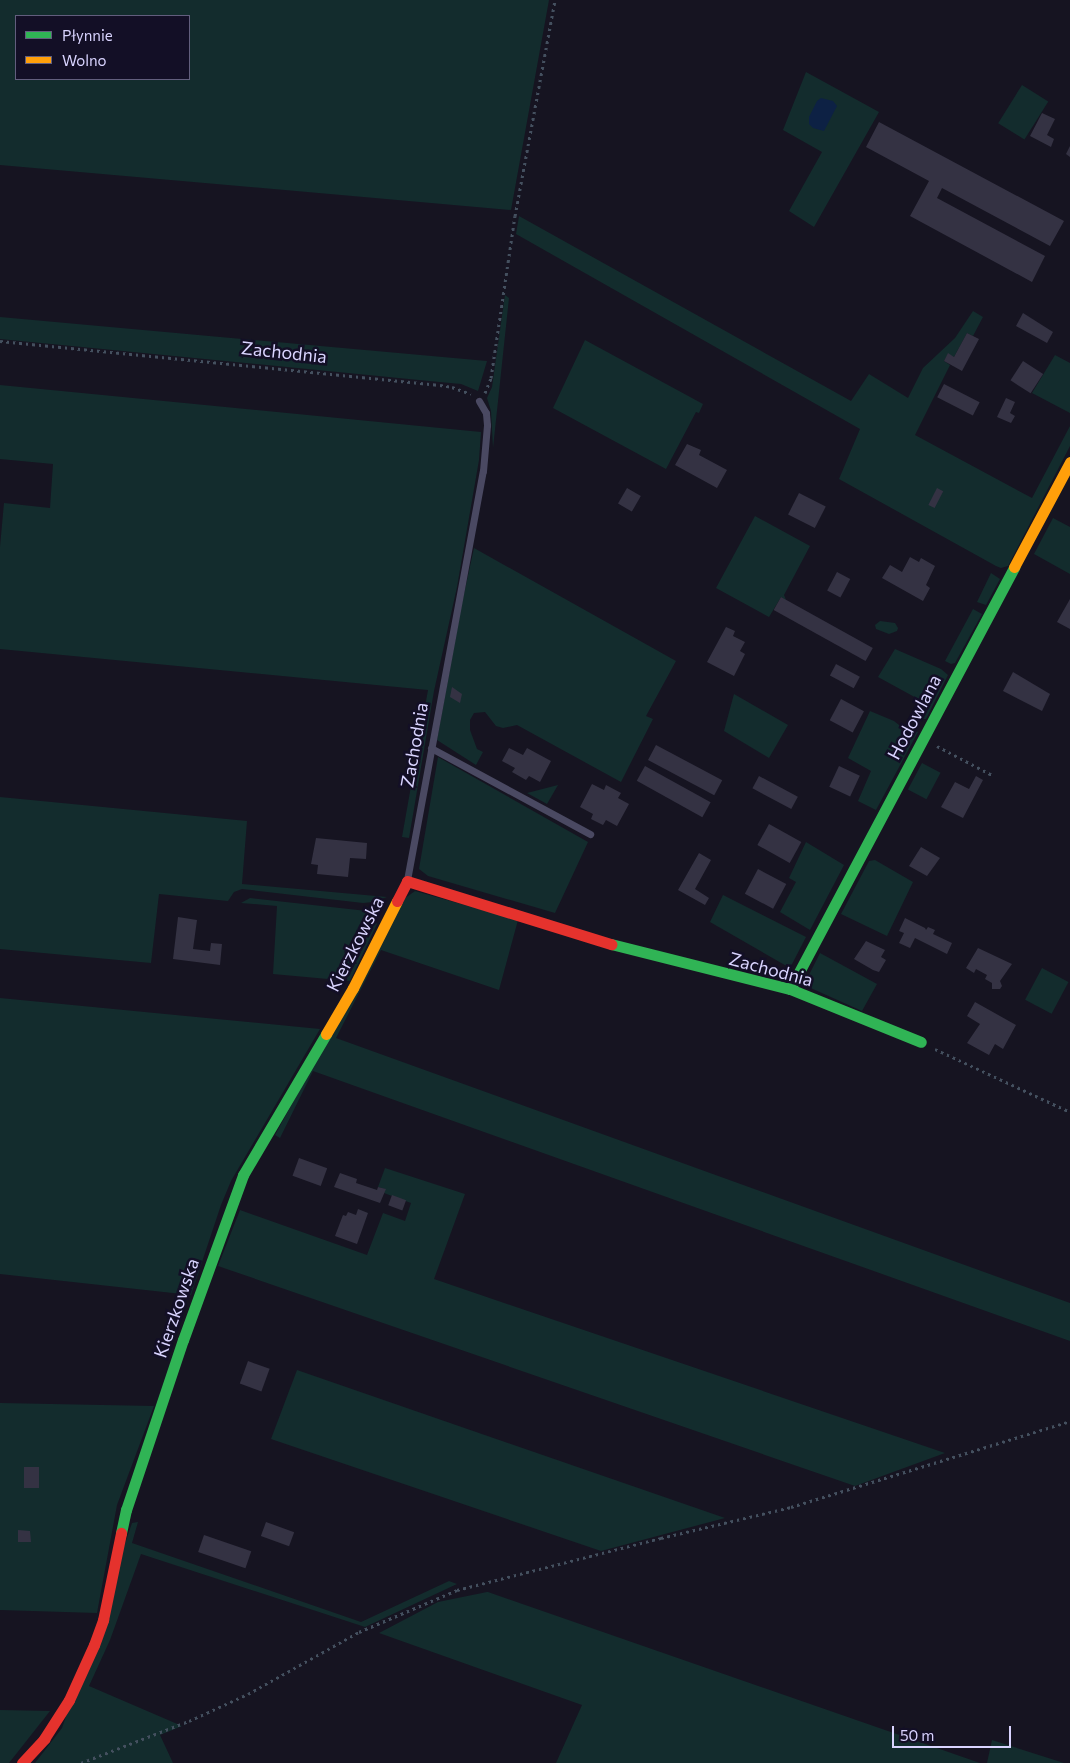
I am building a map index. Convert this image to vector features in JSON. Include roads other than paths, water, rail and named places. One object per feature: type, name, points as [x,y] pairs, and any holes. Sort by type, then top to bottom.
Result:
[{"type":"street","name":"Hodowlana","points":[[790,989],[1070,462]]},
{"type":"street","name":"Zachodnia","points":[[407,881],[632,951],[790,989],[921,1042]]},
{"type":"street","name":"Kierzkowska","points":[[22,1763],[44,1739],[69,1700],[94,1645],[103,1620],[126,1510],[213,1255],[244,1174],[354,988],[407,881]]},
{"type":"lane","name":"Zachodnia","points":[[407,881],[482,471],[486,413],[479,401]]},
{"type":"lane","points":[[431,748],[590,834]]},
{"type":"water","points":[[821,98],[833,101],[837,106],[824,131],[813,128],[809,124],[809,117],[817,101]]}]
